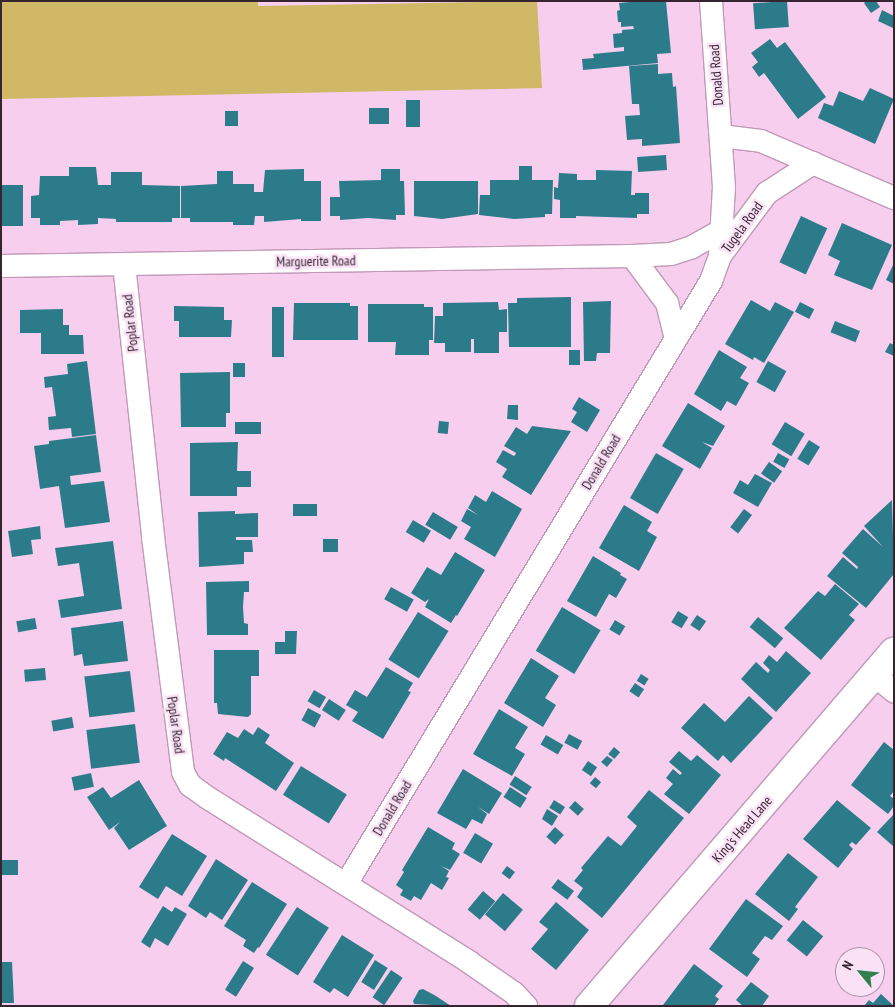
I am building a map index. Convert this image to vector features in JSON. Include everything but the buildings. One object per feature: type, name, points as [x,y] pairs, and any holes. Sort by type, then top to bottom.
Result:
[{"type":"street","name":"Donald Road","points":[[346,884],[711,281],[720,256],[724,187],[711,1]]},
{"type":"street","points":[[721,136],[761,141],[894,198]]},
{"type":"street","name":"Tugela Road","points":[[720,256],[767,193],[813,163]]},
{"type":"street","name":"Marguerite Road","points":[[1,266],[632,256],[671,254],[692,247],[721,231]]},
{"type":"street","points":[[632,256],[667,303],[676,338]]},
{"type":"street","name":"Poplar Road","points":[[124,264],[153,537],[183,772],[190,784],[208,798],[504,985],[526,1006]]},
{"type":"street","name":"King's Head Lane","points":[[589,1006],[884,683],[894,652]]},
{"type":"shaded area","points":[[1,1],[258,1],[258,6],[537,1],[542,88],[1,99]]}]
